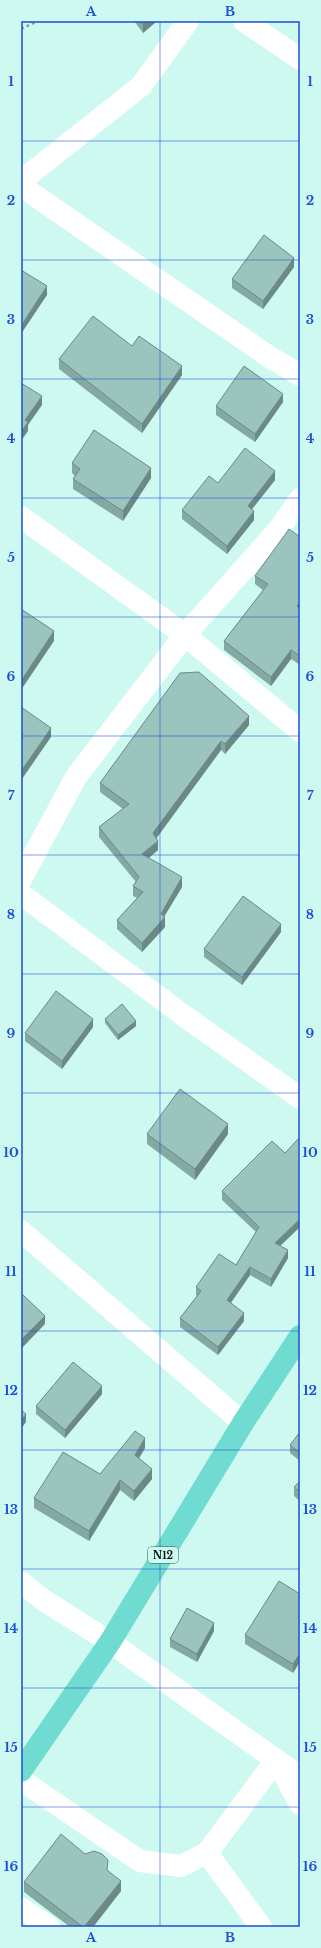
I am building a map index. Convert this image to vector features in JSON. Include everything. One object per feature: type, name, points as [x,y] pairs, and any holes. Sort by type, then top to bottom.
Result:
[{"type":"main road","name":"N12","points":[[21,1770],[110,1642],[243,1423],[298,1345]]},
{"type":"street","points":[[21,181],[141,86],[188,21]]},
{"type":"street","points":[[244,21],[300,59]]},
{"type":"street","points":[[21,186],[271,358],[300,375]]},
{"type":"street","points":[[21,879],[76,777],[185,635],[280,528],[300,499]]},
{"type":"street","points":[[21,517],[185,635],[300,730]]},
{"type":"street","points":[[21,894],[181,1013],[300,1098]]},
{"type":"street","points":[[21,1231],[243,1423]]},
{"type":"street","points":[[21,1582],[42,1599],[110,1642],[300,1778]]},
{"type":"street","points":[[276,1760],[300,1804]]},
{"type":"street","points":[[21,1780],[140,1861],[181,1866],[207,1853],[276,1760]]},
{"type":"street","points":[[207,1853],[261,1927]]},
{"type":"street","points":[[21,1908],[49,1927]]},
{"type":"path","points":[[21,29],[38,21]]},
{"type":"building","points":[[140,21],[147,21],[143,24]]},
{"type":"building","points":[[264,235],[294,258],[263,301],[232,279]]},
{"type":"building","points":[[21,270],[47,286],[21,326]]},
{"type":"building","points":[[93,316],[132,346],[139,336],[182,366],[142,424],[59,359]]},
{"type":"building","points":[[244,366],[283,394],[255,434],[216,406]]},
{"type":"building","points":[[21,383],[42,396],[25,420],[28,422],[21,432]]},
{"type":"building","points":[[94,430],[151,468],[123,511],[73,479],[80,469],[72,463]]},
{"type":"building","points":[[245,448],[275,471],[248,506],[254,511],[227,546],[182,510],[209,476],[218,483]]},
{"type":"building","points":[[289,529],[300,537],[300,602],[297,606],[300,609],[300,656],[291,650],[271,677],[224,641],[268,584],[255,576]]},
{"type":"building","points":[[21,609],[54,631],[21,681]]},
{"type":"building","points":[[199,672],[249,716],[225,744],[221,741],[153,833],[158,841],[142,854],[182,877],[161,914],[165,917],[142,943],[117,920],[143,892],[133,886],[139,877],[99,827],[129,804],[100,783],[180,673]]},
{"type":"building","points":[[21,707],[51,728],[22,770],[21,770]]},
{"type":"building","points":[[243,896],[281,924],[242,977],[204,949]]},
{"type":"building","points":[[56,991],[93,1019],[62,1061],[25,1033]]},
{"type":"building","points":[[122,1004],[136,1021],[118,1035],[105,1019]]},
{"type":"building","points":[[180,1089],[228,1124],[195,1169],[147,1134]]},
{"type":"building","points":[[300,1137],[300,1219],[275,1243],[288,1250],[271,1279],[250,1267],[227,1300],[244,1313],[218,1347],[180,1318],[201,1291],[196,1287],[219,1254],[236,1265],[259,1227],[222,1191],[272,1141],[285,1153]]},
{"type":"building","points":[[21,1293],[45,1316],[21,1340]]},
{"type":"building","points":[[73,1362],[102,1386],[65,1430],[36,1406]]},
{"type":"building","points":[[21,1410],[26,1414],[21,1421]]},
{"type":"building","points":[[135,1431],[145,1438],[135,1455],[152,1469],[134,1491],[120,1480],[89,1531],[34,1498],[63,1452],[100,1474]]},
{"type":"building","points":[[300,1432],[300,1453],[290,1445]]},
{"type":"building","points":[[300,1481],[300,1492],[294,1487]]},
{"type":"building","points":[[279,1581],[300,1594],[300,1653],[293,1664],[245,1635]]},
{"type":"building","points":[[187,1608],[214,1623],[197,1654],[170,1639]]},
{"type":"building","points":[[61,1834],[85,1854],[94,1851],[102,1854],[108,1860],[107,1870],[121,1881],[84,1927],[24,1882]]}]
